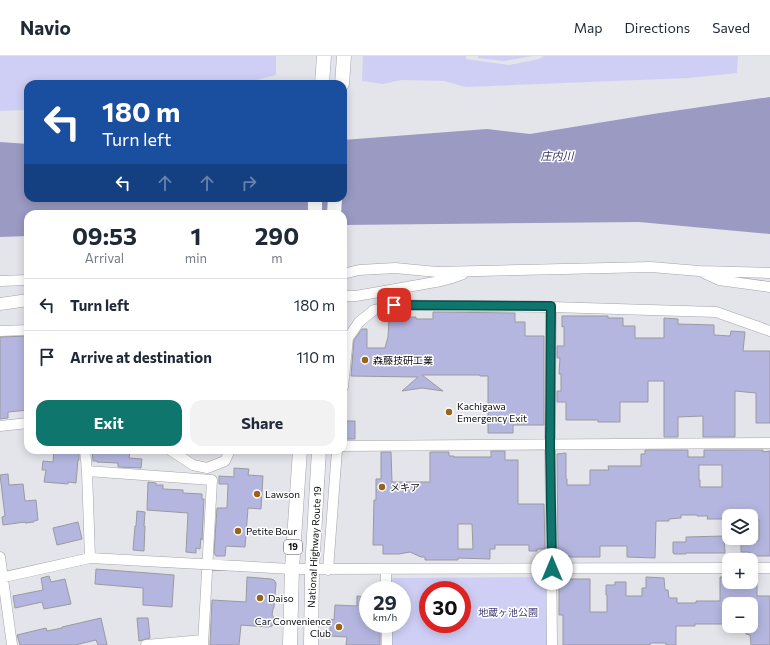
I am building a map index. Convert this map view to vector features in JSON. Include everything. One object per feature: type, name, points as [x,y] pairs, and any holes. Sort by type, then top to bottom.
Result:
[{"type":"highway","points":[[322,80],[324,56]]},
{"type":"highway","points":[[342,80],[344,56]]},
{"type":"highway","name":"National Highway Route 19","points":[[290,645],[292,569],[300,454]]},
{"type":"highway","name":"National Highway Route 19","points":[[311,645],[312,570],[320,454]]},
{"type":"main road","points":[[0,304],[24,300]]},
{"type":"street","points":[[347,273],[359,270],[395,268],[437,272],[469,272],[650,267],[770,273]]},
{"type":"street","points":[[699,270],[719,280],[770,287]]},
{"type":"street","points":[[347,296],[356,296],[441,282],[469,272]]},
{"type":"street","points":[[0,281],[24,280]]},
{"type":"street","points":[[347,348],[348,338],[359,322],[374,310],[394,305],[551,306],[716,312],[770,331]]},
{"type":"street","points":[[551,306],[550,444],[552,645]]},
{"type":"street","points":[[0,331],[24,330]]},
{"type":"street","points":[[0,426],[24,423]]},
{"type":"street","points":[[347,446],[770,442]]},
{"type":"street","points":[[85,454],[90,558]]},
{"type":"street","points":[[176,454],[193,465],[207,468],[224,461],[227,454]]},
{"type":"street","points":[[328,570],[337,454]]},
{"type":"street","points":[[87,471],[212,480],[203,643],[146,645]]},
{"type":"street","points":[[0,557],[1,577],[12,645]]},
{"type":"street","points":[[1,577],[90,558],[312,570],[722,568]]},
{"type":"street","points":[[758,568],[770,568]]},
{"type":"street","points":[[386,570],[386,581]]},
{"type":"street","points":[[386,633],[387,645]]},
{"type":"green space","points":[[0,56],[276,56],[276,75],[256,80],[24,80],[24,110],[0,111]]},
{"type":"green space","points":[[363,56],[466,56],[466,59],[509,65],[539,59],[544,56],[738,56],[737,73],[689,78],[466,87],[444,81],[401,80],[383,84],[362,81]]},
{"type":"green space","points":[[478,56],[533,56],[504,61],[478,58]]},
{"type":"green space","name":"地蔵ヶ池公園","points":[[541,577],[546,583],[547,645],[391,645],[391,633],[411,633],[411,581],[391,581],[393,578]]},
{"type":"water","name":"庄内川","points":[[770,97],[770,234],[639,222],[347,225],[347,210],[24,210],[24,236],[0,237],[0,142],[24,144],[24,202],[347,202],[347,140],[487,129],[530,134]]},
{"type":"building","points":[[399,312],[399,317],[416,317],[416,319],[433,319],[433,312],[515,313],[515,322],[525,322],[525,336],[544,336],[544,425],[513,425],[513,433],[488,433],[488,376],[422,375],[443,391],[422,388],[402,391],[418,377],[351,376],[354,340],[362,329],[367,329],[367,348],[385,348],[388,337],[389,319],[386,319],[386,314]]},
{"type":"building","points":[[562,316],[608,316],[608,318],[623,318],[623,326],[635,326],[635,338],[664,338],[664,318],[678,319],[678,324],[714,325],[714,335],[730,336],[731,331],[745,332],[743,351],[770,351],[770,423],[756,423],[756,393],[735,391],[735,437],[703,437],[703,416],[678,417],[678,437],[664,437],[664,381],[648,381],[648,402],[620,402],[620,422],[566,420],[566,402],[557,402],[557,391],[561,391],[561,374],[559,374],[560,358],[557,358],[557,346],[564,346],[564,326],[562,327]]},
{"type":"building","points":[[24,336],[24,410],[8,412],[8,418],[0,419],[0,337]]},
{"type":"building","points":[[347,421],[355,421],[355,439],[347,439]]},
{"type":"building","points":[[645,450],[688,450],[688,457],[704,457],[704,450],[770,451],[770,556],[758,556],[758,553],[741,552],[741,545],[758,545],[758,509],[722,509],[722,519],[707,519],[708,516],[681,515],[681,518],[669,519],[669,521],[656,521],[655,558],[627,557],[627,546],[600,546],[600,557],[561,557],[558,555],[557,454],[566,453],[567,485],[590,485],[590,470],[609,470],[608,466],[641,466],[641,454],[645,454]],"holes":[[[699,465],[722,465],[722,487],[700,487]]]},
{"type":"building","points":[[491,451],[505,451],[505,460],[518,460],[518,504],[544,504],[545,549],[529,551],[529,545],[495,545],[495,549],[490,549],[490,559],[458,558],[458,560],[425,560],[425,557],[421,557],[410,552],[383,554],[383,545],[373,545],[374,500],[376,500],[376,479],[381,479],[381,452],[391,452],[392,482],[430,482],[430,452],[449,452],[449,456],[454,457],[491,457]],"holes":[[[458,524],[472,524],[473,549],[458,549]]]},
{"type":"building","points":[[54,454],[79,454],[76,483],[68,482],[68,484],[44,482],[46,470],[42,470],[43,461],[53,462]]},
{"type":"building","points":[[92,454],[130,454],[129,458],[142,459],[141,468],[118,467],[118,463],[93,461]]},
{"type":"building","points":[[234,468],[249,469],[248,475],[263,476],[261,509],[248,508],[245,547],[226,546],[225,556],[216,556],[214,553],[217,508],[227,508],[228,484],[219,484],[219,476],[234,477]]},
{"type":"building","points":[[8,474],[9,485],[23,484],[25,501],[36,500],[38,520],[34,522],[3,525],[2,517],[5,516],[0,475]]},
{"type":"building","points":[[148,482],[156,483],[156,485],[163,485],[163,489],[183,490],[183,493],[202,494],[202,499],[204,499],[202,540],[201,538],[200,549],[196,548],[196,553],[186,552],[188,513],[147,510]]},
{"type":"building","points":[[137,511],[145,512],[144,551],[133,550]]},
{"type":"building","points":[[78,522],[82,539],[57,545],[53,528]]},
{"type":"building","points":[[722,536],[722,545],[725,545],[725,553],[674,554],[673,542],[686,542],[686,537]]},
{"type":"building","points":[[96,569],[174,575],[172,607],[143,605],[143,588],[95,584]]},
{"type":"building","points":[[49,576],[51,582],[65,579],[71,604],[44,609],[42,602],[15,608],[13,596],[43,590],[41,578]]},
{"type":"building","points":[[247,577],[271,579],[276,583],[272,615],[274,622],[272,626],[241,625],[239,645],[210,645],[212,600],[246,602]]},
{"type":"building","points":[[646,577],[664,578],[665,590],[668,590],[669,598],[677,598],[677,603],[720,601],[720,577],[722,577],[722,589],[757,589],[757,596],[770,596],[770,645],[751,645],[750,635],[746,634],[758,633],[758,597],[722,597],[722,624],[676,626],[676,645],[666,645],[666,643],[650,643],[650,645],[563,645],[563,615],[559,615],[560,580],[590,579],[590,612],[607,612],[606,585],[615,585],[615,582],[626,582],[626,596],[642,596],[642,588],[646,588]]},
{"type":"building","points":[[357,596],[359,596],[359,633],[380,633],[380,645],[346,645],[347,637],[330,636],[330,619],[334,620],[335,605],[357,606]]},
{"type":"building","points":[[101,618],[107,645],[98,645],[96,640],[75,645],[20,645],[17,635],[46,628],[47,631],[62,628]]},
{"type":"building","points":[[137,618],[148,618],[150,638],[139,641]]},
{"type":"place","name":"森藤技研工業","points":[[365,360]]},
{"type":"place","name":"Kachigawa Emergency Exit","points":[[449,412]]},
{"type":"place","name":"メキア","points":[[382,487]]},
{"type":"place","name":"Lawson","points":[[257,494]]},
{"type":"place","name":"Petite Bour","points":[[238,531]]},
{"type":"place","name":"Daiso","points":[[260,598]]},
{"type":"place","name":"Car Convenience Club","points":[[339,627]]},
{"type":"route","points":[[394,305],[551,306],[550,444],[552,569]]}]
